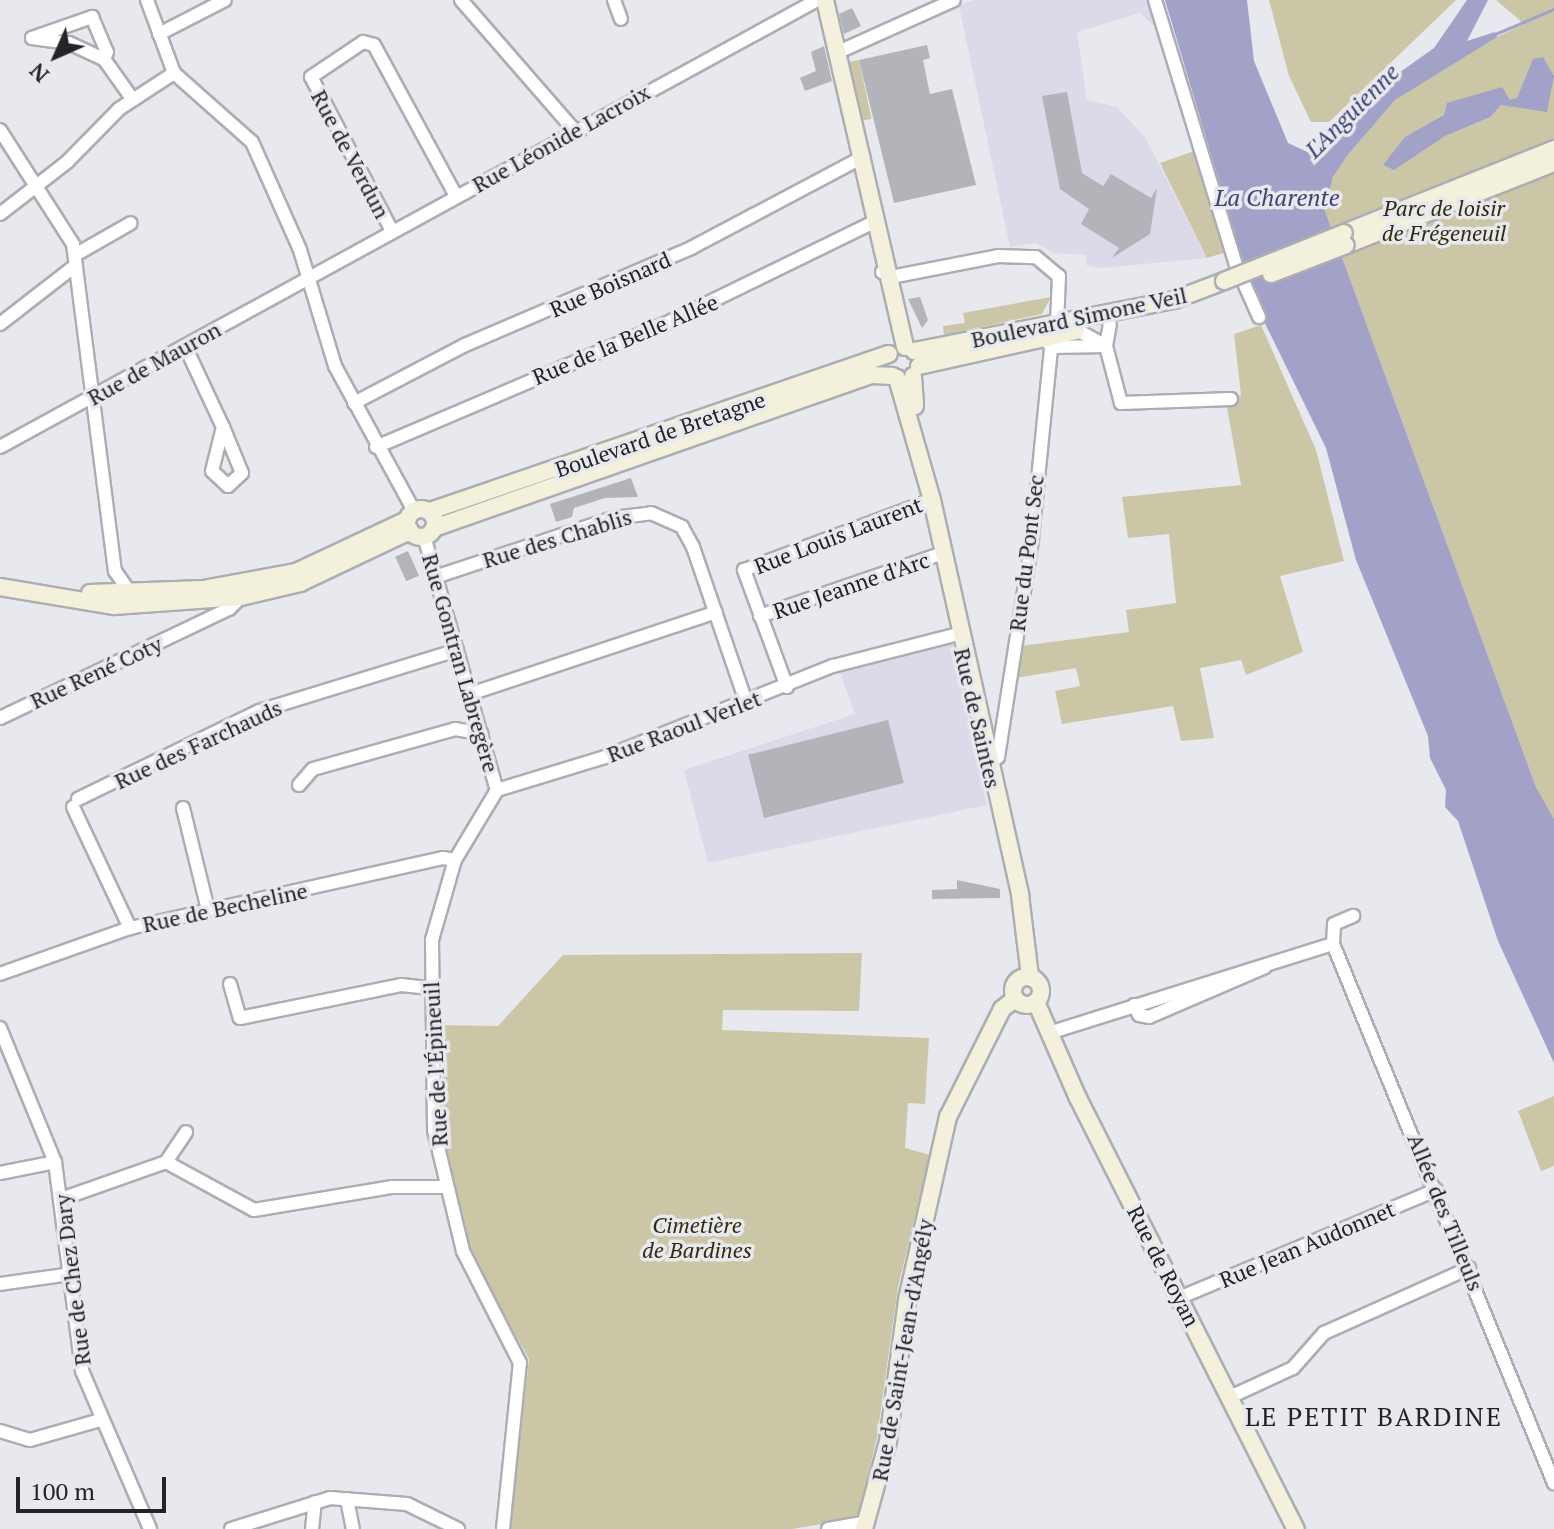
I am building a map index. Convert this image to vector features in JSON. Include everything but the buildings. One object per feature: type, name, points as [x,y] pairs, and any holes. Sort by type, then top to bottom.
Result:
[{"type":"main road","name":"Rue de Saintes","points":[[825,0],[959,634],[1022,907],[1030,977],[1041,990],[1036,1002]]},
{"type":"main road","name":"Boulevard Simone Veil","points":[[1345,239],[1554,149]]},
{"type":"main road","name":"Rue de Saintes","points":[[860,158],[870,224],[884,273]]},
{"type":"main road","name":"Boulevard Simone Veil","points":[[903,362],[1048,342],[1110,324],[1226,286],[1554,163]]},
{"type":"main road","name":"Boulevard Simone Veil","points":[[903,362],[1226,286]]},
{"type":"main road","name":"Boulevard de Bretagne","points":[[0,578],[103,594],[131,594],[203,589],[296,572],[420,523],[903,362]]},
{"type":"main road","name":"Boulevard de Bretagne","points":[[0,587],[114,606],[241,597],[300,583],[420,523]]},
{"type":"main road","name":"Rue de Saint-Jean-d'Angély","points":[[865,1526],[948,1117],[1002,1009],[1015,999],[1015,983],[1030,977]]},
{"type":"main road","points":[[1015,999],[1036,1002]]},
{"type":"main road","name":"Rue de Royan","points":[[1036,1002],[1052,1032],[1078,1098],[1296,1529]]},
{"type":"street","name":"Rue Gontran Labregère","points":[[147,0],[174,73],[252,142],[354,403],[420,523],[497,790]]},
{"type":"street","points":[[159,34],[225,0]]},
{"type":"street","points":[[461,0],[574,130]]},
{"type":"street","name":"Rue Léonide Lacroix","points":[[307,279],[574,130],[817,0]]},
{"type":"street","points":[[836,53],[954,0]]},
{"type":"street","points":[[1155,0],[1236,265],[1259,317]]},
{"type":"street","points":[[616,1],[621,19]]},
{"type":"street","points":[[104,59],[107,52],[92,17],[32,38],[69,43],[104,59],[133,100]]},
{"type":"street","name":"Rue de Verdun","points":[[392,231],[311,77],[363,42],[374,45],[456,196]]},
{"type":"street","points":[[0,214],[133,100],[174,73]]},
{"type":"street","points":[[0,130],[76,260],[115,571],[131,594]]},
{"type":"street","name":"Rue Boisnard","points":[[354,403],[465,345],[691,248],[860,158]]},
{"type":"street","points":[[0,324],[76,260],[131,223]]},
{"type":"street","name":"Rue de la Belle Allée","points":[[376,447],[671,321],[870,224]]},
{"type":"street","points":[[884,273],[998,256],[1036,257],[1059,276],[1057,324]]},
{"type":"street","name":"Rue de Mauron","points":[[0,447],[307,279]]},
{"type":"street","points":[[1110,324],[1106,346],[1121,403],[1231,399]]},
{"type":"street","points":[[1079,331],[1106,346]]},
{"type":"street","points":[[1048,342],[1106,346]]},
{"type":"street","name":"Rue du Pont Sec","points":[[988,765],[998,757],[1032,539],[1048,342]]},
{"type":"street","points":[[185,346],[223,427]]},
{"type":"street","name":"Rue Louis Laurent","points":[[760,616],[744,570],[932,500]]},
{"type":"street","name":"Rue des Chablis","points":[[435,577],[613,518],[651,513],[682,527],[716,612],[746,702]]},
{"type":"street","name":"Rue Jeanne d'Arc","points":[[760,616],[943,553]]},
{"type":"street","points":[[103,594],[115,571]]},
{"type":"street","name":"Rue René Coty","points":[[0,718],[192,626],[241,597]]},
{"type":"street","points":[[183,603],[192,626]]},
{"type":"street","points":[[470,694],[716,612]]},
{"type":"street","points":[[760,616],[787,687]]},
{"type":"street","name":"Rue Raoul Verlet","points":[[497,790],[552,776],[787,687],[833,666],[959,634]]},
{"type":"street","name":"Rue des Farchauds","points":[[130,928],[76,803],[259,711],[457,650]]},
{"type":"street","points":[[299,785],[313,769],[455,729],[482,734]]},
{"type":"street","points":[[453,866],[497,790]]},
{"type":"street","points":[[183,808],[208,910]]},
{"type":"street","name":"Rue de Becheline","points":[[0,974],[130,928],[208,910],[453,866]]},
{"type":"street","name":"Rue de l'Épineuil","points":[[453,866],[435,916],[431,988],[434,1130],[445,1187],[463,1251],[520,1363],[503,1529]]},
{"type":"street","points":[[1052,1032],[1333,944],[1334,924],[1353,916]]},
{"type":"street","name":"Allée des Tilleuls","points":[[1333,944],[1469,1268],[1554,1483]]},
{"type":"street","points":[[230,984],[240,1018],[401,985],[431,988]]},
{"type":"street","name":"Rue de Chez Dary","points":[[0,1028],[55,1162],[64,1198],[77,1353],[100,1420],[147,1526]]},
{"type":"street","points":[[64,1198],[166,1162],[186,1132]]},
{"type":"street","points":[[0,1173],[55,1162]]},
{"type":"street","points":[[166,1162],[254,1210],[391,1187],[445,1187]]},
{"type":"street","name":"Rue Jean Audonnet","points":[[1179,1298],[1436,1190]]},
{"type":"street","points":[[1230,1397],[1293,1368],[1324,1333],[1469,1268]]},
{"type":"street","points":[[0,1284],[71,1274]]},
{"type":"street","points":[[0,1431],[30,1440],[100,1420]]},
{"type":"street","points":[[347,1499],[353,1529]]},
{"type":"street","points":[[231,1529],[315,1502],[347,1499],[407,1504],[458,1529]]},
{"type":"street","points":[[312,1529],[315,1502]]},
{"type":"street","points":[[129,1529],[147,1526]]},
{"type":"street","points":[[828,1529],[865,1526]]},
{"type":"shaded area","points":[[974,0],[1147,0],[1155,27],[1140,13],[1077,32],[1087,100],[1117,107],[1145,137],[1207,258],[1101,268],[1086,265],[1086,255],[1054,253],[1036,243],[1010,247],[959,6]]},
{"type":"shaded area","points":[[952,640],[987,805],[708,863],[684,770],[855,714],[840,673]]},
{"type":"green space","points":[[1269,0],[1456,0],[1329,122],[1311,122],[1289,76]]},
{"type":"green space","name":"Parc de loisir de Frégeneuil","points":[[1496,0],[1554,0],[1554,819],[1536,787],[1325,211],[1333,177],[1395,100],[1457,56],[1524,24]]},
{"type":"green space","points":[[859,60],[871,119],[862,121],[849,62]]},
{"type":"green space","points":[[1197,150],[1230,251],[1207,258],[1160,163]]},
{"type":"green space","points":[[1051,297],[1042,314],[944,335],[943,326],[965,323],[963,313]]},
{"type":"green space","points":[[1261,325],[1316,450],[1344,561],[1280,576],[1303,652],[1246,675],[1241,660],[1200,668],[1214,738],[1181,741],[1173,706],[1062,724],[1055,691],[1080,686],[1076,668],[1016,678],[1020,646],[1129,632],[1126,610],[1176,603],[1169,534],[1128,538],[1122,497],[1241,485],[1226,402],[1241,395],[1234,334]]},
{"type":"green space","name":"Cimetière de Bardines","points":[[862,953],[859,1011],[723,1010],[722,1030],[929,1038],[925,1104],[908,1103],[905,1148],[930,1155],[898,1287],[877,1437],[859,1513],[853,1519],[792,1529],[509,1529],[529,1359],[470,1253],[457,1209],[444,1150],[438,1025],[498,1026],[563,955]]},
{"type":"green space","points":[[1554,1096],[1554,1166],[1541,1171],[1518,1111]]},
{"type":"water","name":"La Charente","points":[[1165,0],[1247,0],[1254,61],[1288,143],[1314,155],[1379,87],[1434,48],[1467,0],[1488,0],[1467,41],[1495,32],[1497,37],[1395,100],[1333,177],[1325,211],[1536,787],[1554,819],[1554,1063],[1498,941],[1458,821],[1445,807],[1446,790],[1430,758],[1428,736],[1356,560],[1326,448],[1256,305]]},
{"type":"water","points":[[1543,57],[1554,76],[1547,112],[1501,105],[1490,117],[1445,136],[1394,170],[1383,165],[1405,137],[1444,115],[1447,103],[1502,87],[1510,100],[1517,98],[1533,59]]},
{"type":"waterway","name":"L'Anguienne","points":[[1495,34],[1554,9]]},
{"type":"district","name":"LE PETIT BARDINE","points":[[1374,1417]]}]
